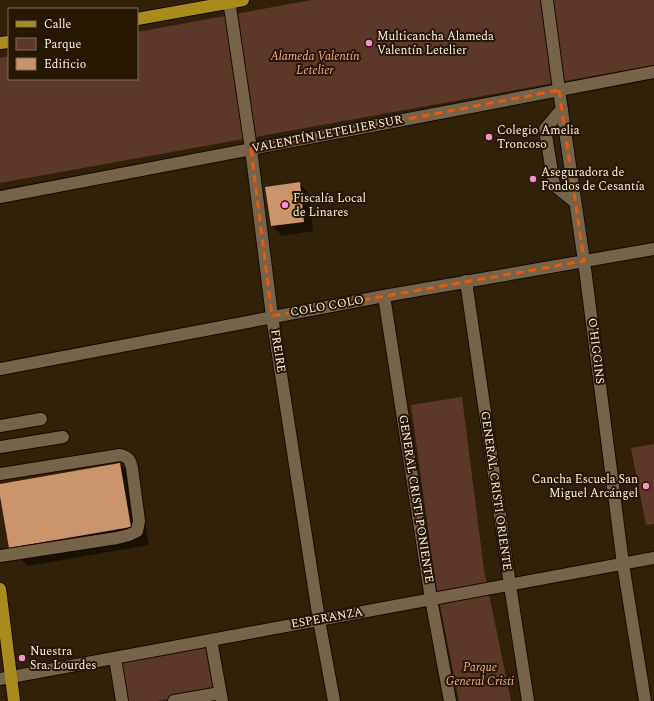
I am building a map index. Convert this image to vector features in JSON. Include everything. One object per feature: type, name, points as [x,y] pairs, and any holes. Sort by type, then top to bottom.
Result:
[{"type":"main road","points":[[138,19],[229,1],[243,0]]},
{"type":"main road","points":[[0,590],[5,678],[14,701]]},
{"type":"street","name":"O'HIGGINS","points":[[547,0],[584,261],[623,564],[645,701]]},
{"type":"street","name":"FREIRE","points":[[229,1],[251,149],[272,316],[334,701]]},
{"type":"street","name":"VALENTÍN LETELIER SUR","points":[[0,197],[654,72]]},
{"type":"street","points":[[562,109],[545,129],[546,136],[554,185],[576,202]]},
{"type":"street","name":"COLO COLO","points":[[0,369],[272,316],[654,248]]},
{"type":"street","name":"GENERAL CRISTI ORIENTE","points":[[466,281],[528,701]]},
{"type":"street","name":"GENERAL CRISTI PONIENTE","points":[[384,296],[431,599],[450,701]]},
{"type":"street","points":[[0,426],[41,418]]},
{"type":"street","points":[[0,448],[63,437]]},
{"type":"street","points":[[0,474],[120,455],[126,456],[130,461],[132,468],[139,521],[137,531],[130,535],[0,556]]},
{"type":"street","name":"ESPERANZA","points":[[5,678],[654,558]]},
{"type":"street","points":[[174,701],[221,697],[211,640]]},
{"type":"street","points":[[115,658],[122,701]]},
{"type":"highlighted area","points":[[559,90],[584,261],[272,316],[251,149]]},
{"type":"green space","name":"Alameda Valentín Letelier","points":[[312,0],[654,0],[654,65],[0,183],[0,58],[8,56],[8,80],[138,80],[138,32]]},
{"type":"green space","name":"Parque General Cristi","points":[[462,397],[484,570],[511,701],[459,701],[435,580],[411,405]]},
{"type":"green space","name":"Cancha Escuela San Miguel Arcángel","points":[[654,444],[654,524],[646,525],[631,448]]},
{"type":"green space","points":[[209,643],[216,691],[157,701],[126,701],[118,660]]},
{"type":"building","name":"Fiscalía Local de Linares","points":[[300,182],[304,222],[271,226],[265,187]]},
{"type":"building","points":[[120,463],[131,527],[9,548],[0,496],[0,484]]},
{"type":"place","name":"Multicancha Alameda Valentín Letelier","points":[[369,43]]},
{"type":"place","name":"Colegio Amelia Troncoso","points":[[489,137]]},
{"type":"place","name":"Aseguradora de Fondos de Cesantía","points":[[533,179]]},
{"type":"place","name":"Fiscalía Local de Linares","points":[[285,205]]},
{"type":"place","name":"Cancha Escuela San Miguel Arcángel","points":[[646,486]]},
{"type":"place","name":"Nuestra Sra. Lourdes","points":[[22,658]]}]
